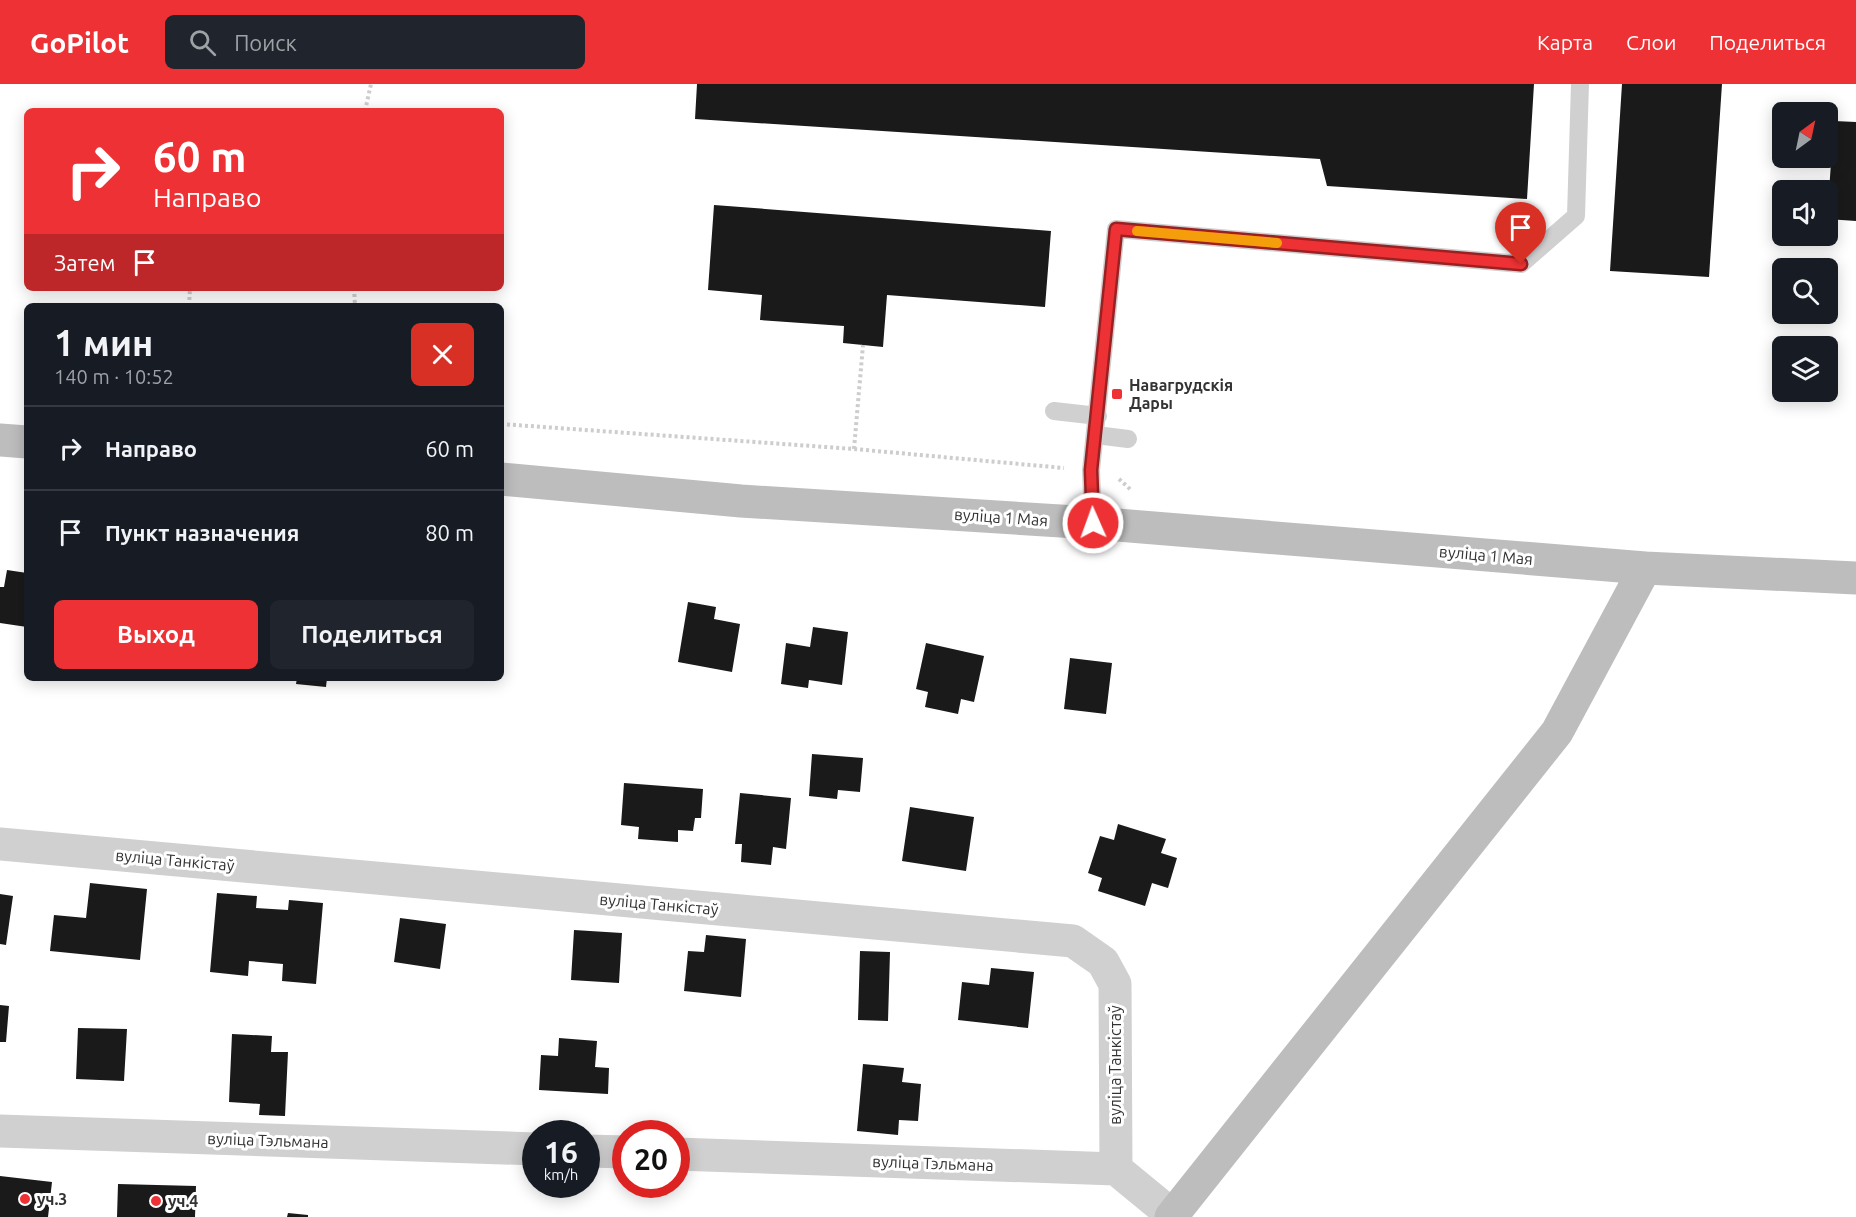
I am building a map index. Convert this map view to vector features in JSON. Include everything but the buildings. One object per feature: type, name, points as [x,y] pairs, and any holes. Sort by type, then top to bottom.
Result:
[{"type":"street","points":[[0,441],[24,442]]},
{"type":"street","name":"вуліца 1 Мая","points":[[504,479],[741,501],[1093,523],[1645,568],[1856,578]]},
{"type":"street","points":[[1116,1169],[1172,1216],[1557,732],[1645,568]]},
{"type":"street","name":"вуліца Танкістаў","points":[[0,844],[1073,941],[1103,962],[1115,984],[1116,1169]]},
{"type":"street","name":"вуліца Тэльмана","points":[[0,1131],[522,1149]]},
{"type":"street","name":"вуліца Тэльмана","points":[[690,1154],[1116,1169]]},
{"type":"lane","points":[[1093,523],[1091,470],[1116,229],[1521,264],[1576,216],[1580,84]]},
{"type":"lane","points":[[1054,411],[1098,416]]},
{"type":"lane","points":[[1096,435],[1128,439]]},
{"type":"path","points":[[366,108],[371,84]]},
{"type":"path","points":[[854,449],[863,345]]},
{"type":"path","points":[[504,424],[854,449],[1113,472],[1137,497]]},
{"type":"slow traffic","points":[[1137,231],[1277,243]]},
{"type":"place","name":"Навагрудскія Дары","points":[[1117,394]]},
{"type":"place","name":"уч.3","points":[[25,1199]]},
{"type":"place","name":"уч.4","points":[[156,1201]]},
{"type":"route","points":[[1093,523],[1091,470],[1116,229],[1521,264]]}]
